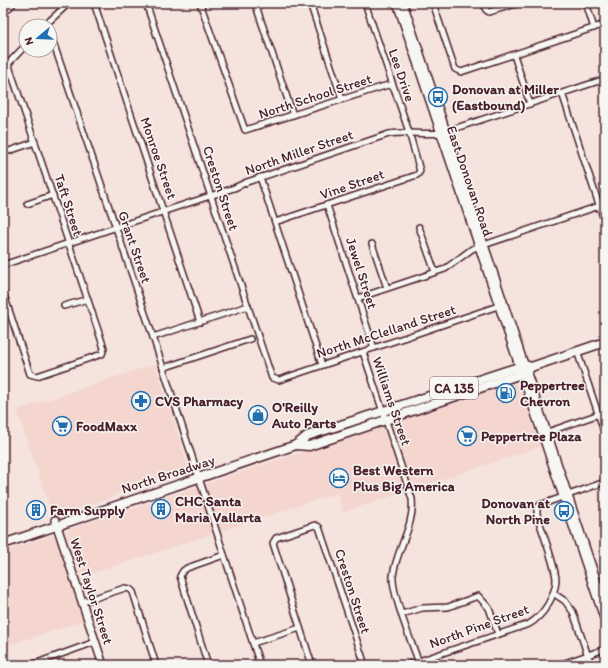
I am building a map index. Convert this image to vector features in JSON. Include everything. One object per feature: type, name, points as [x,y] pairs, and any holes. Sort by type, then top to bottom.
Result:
[{"type":"highway","points":[[3,11],[11,3]]},
{"type":"main road","name":"East Donovan Road","points":[[397,3],[525,369],[544,433],[604,605],[605,621]]},
{"type":"main road","name":"East Donovan Road","points":[[403,3],[443,132]]},
{"type":"main road","name":"North Broadway","points":[[3,544],[56,523],[296,445],[309,446],[384,415],[605,342]]},
{"type":"main road","name":"West Taylor Street","points":[[56,523],[103,665]]},
{"type":"street","points":[[53,18],[69,3]]},
{"type":"street","name":"Monroe Street","points":[[94,3],[200,322]]},
{"type":"street","name":"Creston Street","points":[[146,3],[271,376],[274,380]]},
{"type":"street","name":"North School Street","points":[[200,3],[245,130],[388,85],[393,86]]},
{"type":"street","points":[[255,3],[293,115]]},
{"type":"street","points":[[310,3],[342,99]]},
{"type":"street","name":"Lee Drive","points":[[365,3],[417,156]]},
{"type":"street","points":[[433,3],[457,72],[514,55],[605,24]]},
{"type":"street","points":[[484,3],[487,11],[492,12],[519,3]]},
{"type":"street","points":[[586,3],[594,28]]},
{"type":"street","points":[[3,69],[18,52]]},
{"type":"street","points":[[514,55],[530,104]]},
{"type":"street","name":"Grant Street","points":[[58,57],[163,368],[260,665]]},
{"type":"street","name":"Taft Street","points":[[3,292],[30,374],[32,376],[44,374],[102,354],[104,348],[8,63]]},
{"type":"street","name":"North Miller Street","points":[[3,265],[211,196],[260,177],[389,134],[409,132],[429,135],[443,132],[605,79]]},
{"type":"street","points":[[562,94],[605,223]]},
{"type":"street","points":[[9,150],[35,142]]},
{"type":"street","name":"Vine Street","points":[[275,222],[417,175],[420,172],[417,156]]},
{"type":"street","points":[[260,177],[322,365]]},
{"type":"street","points":[[27,204],[53,195]]},
{"type":"street","points":[[358,298],[435,272],[444,268],[472,249],[605,204]]},
{"type":"street","name":"Jewel Street","points":[[327,205],[374,348]]},
{"type":"street","points":[[419,227],[435,272]]},
{"type":"street","points":[[372,244],[387,288]]},
{"type":"street","points":[[64,306],[88,299]]},
{"type":"street","name":"North McClelland Street","points":[[274,380],[363,352],[502,305]]},
{"type":"street","points":[[153,338],[248,306]]},
{"type":"street","points":[[163,368],[250,338]]},
{"type":"street","points":[[577,351],[605,434]]},
{"type":"street","name":"Williams Street","points":[[363,352],[412,502],[411,520],[393,578],[402,614],[419,663]]},
{"type":"street","points":[[544,433],[605,412]]},
{"type":"street","name":"North Pine Street","points":[[407,665],[419,663],[529,624],[539,618],[553,593],[556,575],[536,510],[540,505],[605,482]]},
{"type":"street","name":"Creston Street","points":[[300,628],[273,541],[276,538],[317,526],[319,527],[365,665]]},
{"type":"street","points":[[208,665],[180,580],[180,574],[187,568],[224,555]]},
{"type":"street","points":[[82,602],[125,588],[130,588],[156,665]]},
{"type":"street","points":[[553,593],[570,606],[591,665]]},
{"type":"street","points":[[402,614],[422,608],[448,607],[478,596],[489,608],[498,634]]},
{"type":"street","points":[[253,643],[300,628],[312,665]]},
{"type":"street","points":[[31,665],[96,642]]},
{"type":"street","points":[[561,665],[605,649]]},
{"type":"shaded area","points":[[155,364],[188,466],[186,472],[117,493],[115,496],[53,517],[17,410]]},
{"type":"shaded area","points":[[514,382],[520,385],[540,447],[344,512],[337,493],[81,577],[67,534],[70,529]]},
{"type":"shaded area","points":[[50,536],[57,540],[83,621],[3,647],[3,552]]},
{"type":"place","name":"Donovan at Miller (Eastbound)","points":[[438,97]]},
{"type":"place","name":"Peppertree Chevron","points":[[506,393]]},
{"type":"place","name":"CVS Pharmacy","points":[[141,401]]},
{"type":"place","name":"O'Reilly Auto Parts","points":[[258,415]]},
{"type":"place","name":"FoodMaxx","points":[[62,426]]},
{"type":"place","name":"Peppertree Plaza","points":[[467,436]]},
{"type":"place","name":"Best Western Plus Big America","points":[[339,478]]},
{"type":"place","name":"CHC Santa Maria Vallarta","points":[[161,509]]},
{"type":"place","name":"Farm Supply","points":[[36,510]]},
{"type":"place","name":"Donovan at North Pine","points":[[564,511]]}]
